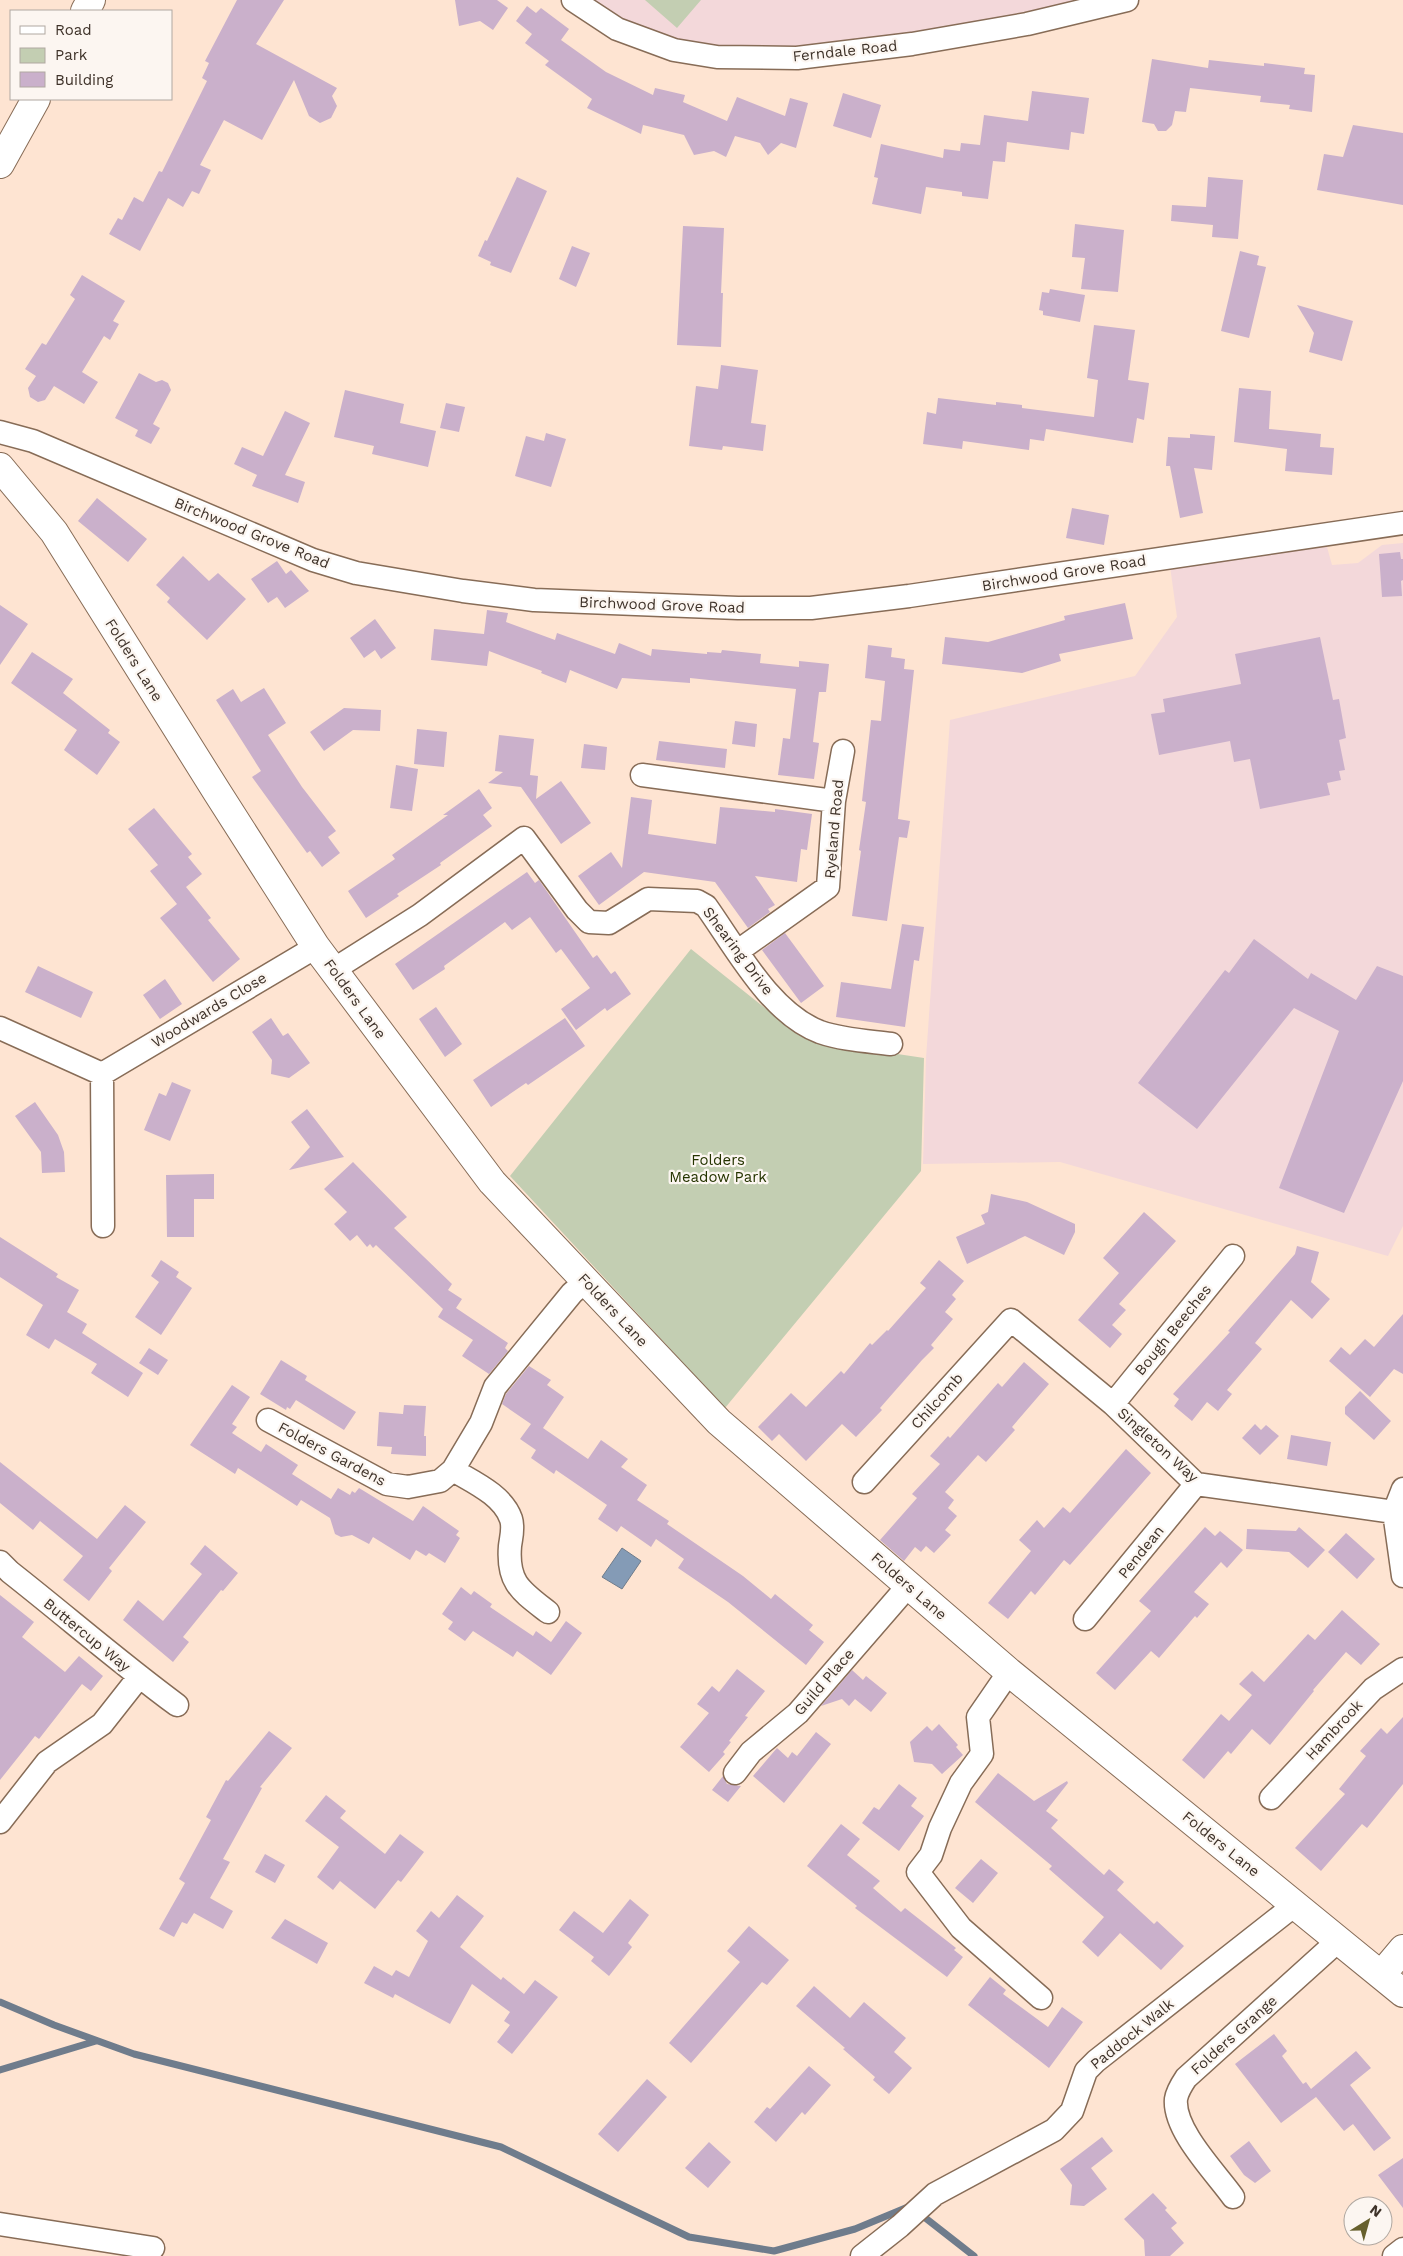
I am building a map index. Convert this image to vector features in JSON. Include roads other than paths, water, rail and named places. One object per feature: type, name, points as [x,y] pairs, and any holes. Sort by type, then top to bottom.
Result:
[{"type":"main road","points":[[0,164],[35,100]]},
{"type":"main road","name":"Folders Lane","points":[[0,467],[54,532],[316,947],[492,1182],[719,1422],[1009,1672],[1403,1993]]},
{"type":"main road","points":[[1382,1974],[1403,1950]]},
{"type":"street","name":"Ferndale Road","points":[[572,0],[617,29],[674,50],[718,56],[797,58],[912,44],[1008,27],[1127,0]]},
{"type":"street","name":"Birchwood Grove Road","points":[[0,432],[33,441],[313,560],[356,573],[463,591],[534,600],[738,608],[811,608],[909,596],[1403,523]]},
{"type":"street","name":"Ryeland Road","points":[[738,951],[828,887],[834,801],[843,752]]},
{"type":"street","points":[[642,775],[834,801]]},
{"type":"street","name":"Shearing Drive","points":[[333,970],[420,915],[524,838],[577,910],[589,922],[609,923],[648,899],[697,901],[706,906],[769,994],[790,1014],[819,1031],[852,1040],[891,1044]]},
{"type":"street","name":"Woodwards Close","points":[[102,1074],[316,947]]},
{"type":"street","points":[[0,1028],[102,1074],[103,1226]]},
{"type":"street","name":"Bough Beeches","points":[[1113,1404],[1233,1256]]},
{"type":"street","name":"Folders Gardens","points":[[268,1420],[387,1484],[408,1487],[440,1481],[453,1470],[481,1423],[495,1387],[572,1293],[586,1281]]},
{"type":"street","name":"Singleton Way","points":[[1011,1320],[1113,1404],[1196,1484],[1394,1512]]},
{"type":"street","name":"Chilcomb","points":[[864,1482],[1011,1320]]},
{"type":"street","points":[[453,1470],[491,1493],[506,1510],[512,1520],[509,1570],[523,1593],[548,1612]]},
{"type":"street","name":"Pendean","points":[[1085,1619],[1196,1484]]},
{"type":"street","points":[[1403,1489],[1394,1512],[1403,1576]]},
{"type":"street","name":"Buttercup Way","points":[[0,1562],[139,1677],[177,1705]]},
{"type":"street","name":"Guild Place","points":[[735,1773],[751,1752],[798,1714],[908,1586]]},
{"type":"street","name":"Hambrook","points":[[1271,1798],[1373,1689],[1403,1669]]},
{"type":"street","points":[[1009,1672],[978,1717],[982,1754],[962,1783],[940,1828],[931,1855],[918,1872],[961,1928],[1041,1998]]},
{"type":"street","points":[[0,1822],[48,1762],[102,1724],[139,1677]]},
{"type":"street","name":"Paddock Walk","points":[[862,2256],[935,2194],[1054,2130],[1072,2111],[1086,2072],[1096,2061],[1296,1904]]},
{"type":"street","name":"Folders Grange","points":[[1233,2196],[1187,2135],[1177,2113],[1176,2098],[1180,2087],[1186,2078],[1340,1940]]},
{"type":"street","points":[[0,2224],[154,2248]]},
{"type":"street","points":[[1394,2256],[1403,2249]]},
{"type":"water","points":[[622,1548],[641,1561],[622,1589],[602,1577]]},
{"type":"waterway","points":[[0,2002],[54,2025],[134,2054],[501,2147],[689,2237],[774,2251],[855,2229],[908,2207]]},
{"type":"waterway","points":[[0,2070],[96,2041]]},
{"type":"waterway","points":[[919,2213],[974,2256]]},
{"type":"park label","name":"Folders Meadow Park","points":[[718,1168]]}]
